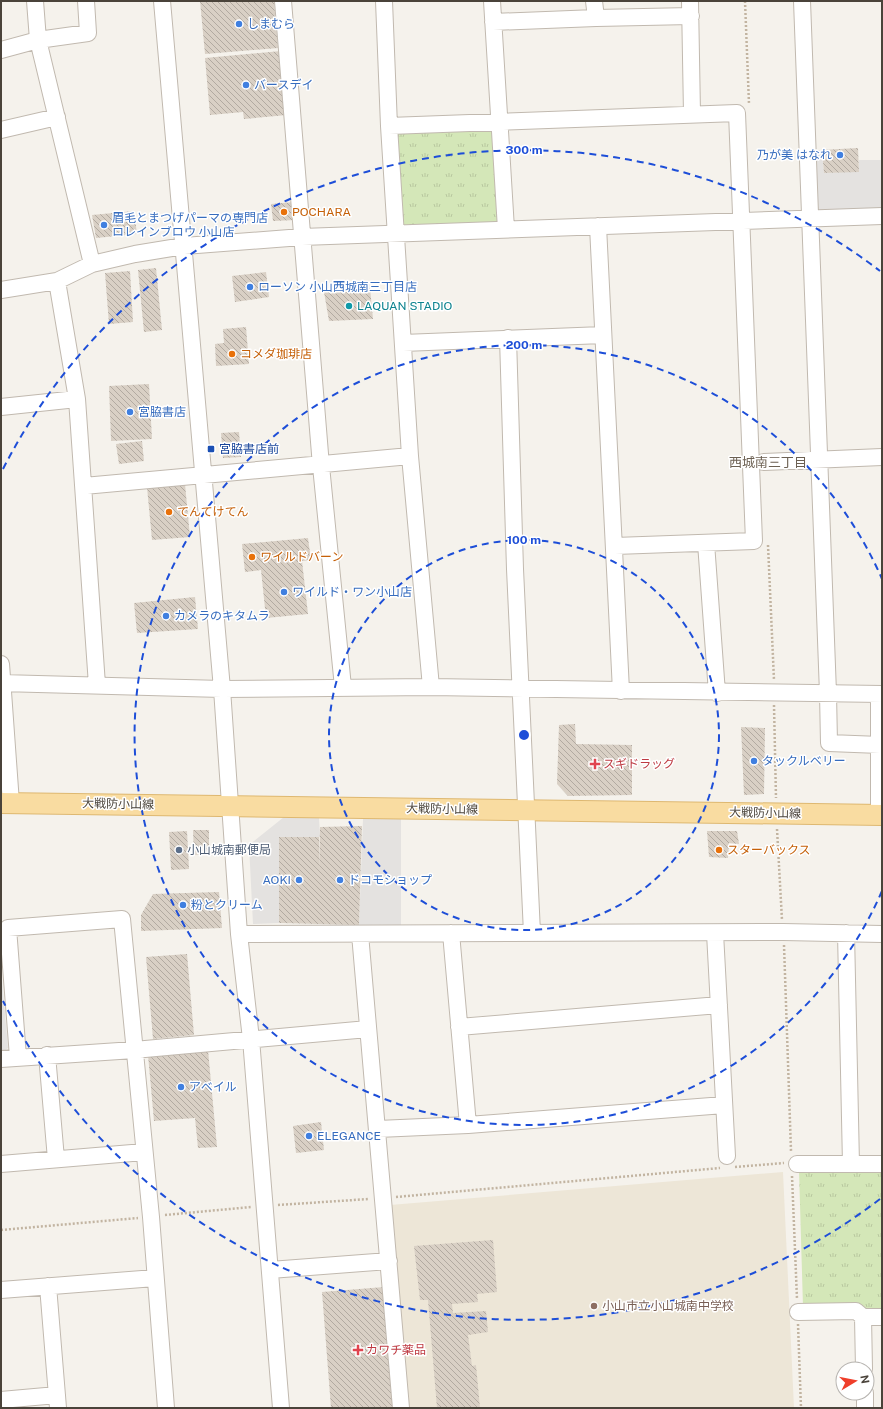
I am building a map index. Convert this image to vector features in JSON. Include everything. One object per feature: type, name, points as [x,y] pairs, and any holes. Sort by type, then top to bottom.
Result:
[{"type":"main road","name":"大戦防小山線","points":[[6,803],[881,815]]},
{"type":"street","points":[[35,1],[38,40],[92,264]]},
{"type":"street","points":[[1,50],[38,40],[88,33],[86,1]]},
{"type":"street","points":[[162,1],[203,475],[230,688],[231,806],[239,934],[251,1039],[281,1408]]},
{"type":"street","points":[[283,1],[321,466],[343,687]]},
{"type":"street","points":[[384,1],[389,126],[410,456],[431,686]]},
{"type":"street","points":[[492,1],[506,229]]},
{"type":"street","points":[[594,1],[596,18]]},
{"type":"street","points":[[802,1],[829,743],[880,744]]},
{"type":"street","points":[[494,22],[596,18],[690,9],[692,114]]},
{"type":"street","points":[[389,126],[737,113],[754,541],[615,546]]},
{"type":"street","points":[[1,130],[57,117]]},
{"type":"street","points":[[1,290],[57,281],[92,264],[141,252],[184,246],[302,237],[882,216]]},
{"type":"street","points":[[598,226],[621,690]]},
{"type":"street","points":[[57,281],[77,399],[97,685]]},
{"type":"street","points":[[403,343],[603,335]]},
{"type":"street","points":[[508,338],[515,569],[525,810],[532,933]]},
{"type":"street","points":[[1,407],[77,399]]},
{"type":"street","points":[[84,486],[321,466],[410,456]]},
{"type":"street","points":[[764,462],[882,457]]},
{"type":"street","points":[[706,543],[717,693]]},
{"type":"street","points":[[1,664],[6,803]]},
{"type":"street","points":[[2,683],[230,688],[431,686],[717,693],[881,694],[881,815]]},
{"type":"street","points":[[18,1057],[8,928],[122,919],[166,1408]]},
{"type":"street","points":[[450,933],[468,1125]]},
{"type":"street","points":[[715,933],[727,1156]]},
{"type":"street","points":[[846,933],[851,1164]]},
{"type":"street","points":[[239,934],[882,934]]},
{"type":"street","points":[[360,934],[401,1408]]},
{"type":"street","points":[[459,1027],[719,1005]]},
{"type":"street","points":[[1,1058],[134,1050],[368,1029]]},
{"type":"street","points":[[47,1055],[56,1159]]},
{"type":"street","points":[[378,1129],[468,1125],[724,1105]]},
{"type":"street","points":[[1,1164],[144,1152]]},
{"type":"street","points":[[797,1164],[882,1164]]},
{"type":"street","points":[[270,1270],[389,1261]]},
{"type":"street","points":[[1,1290],[155,1278]]},
{"type":"street","points":[[1,1400],[58,1401],[48,1286]]},
{"type":"street","points":[[798,1312],[856,1311],[862,1317],[864,1361]]},
{"type":"street","points":[[862,1317],[882,1317]]},
{"type":"shaded area","points":[[808,150],[822,150],[824,173],[859,171],[859,160],[882,160],[882,216],[810,217]]},
{"type":"shaded area","points":[[284,817],[319,818],[320,837],[279,837],[279,923],[253,924],[249,845]]},
{"type":"shaded area","points":[[363,819],[401,819],[401,927],[359,925]]},
{"type":"shaded area","points":[[1,969],[8,1048],[1,1053]]},
{"type":"shaded area","name":"小山市立小山城南中学校","points":[[783,1172],[794,1408],[408,1408],[390,1205]]},
{"type":"green space","points":[[494,128],[498,224],[400,228],[396,132]]},
{"type":"green space","points":[[799,1170],[882,1170],[882,1312],[803,1307]]},
{"type":"building","name":"しまむら","points":[[200,1],[274,1],[278,48],[205,54]]},
{"type":"building","name":"バースデイ","points":[[281,51],[287,115],[244,119],[243,112],[210,115],[205,58]]},
{"type":"building","name":"乃が美 はなれ","points":[[858,148],[859,172],[824,173],[822,150]]},
{"type":"building","name":"POCHARA","points":[[294,202],[297,220],[273,221],[271,204]]},
{"type":"building","points":[[134,211],[137,234],[96,238],[92,215]]},
{"type":"building","points":[[156,268],[162,330],[144,332],[138,270]]},
{"type":"building","points":[[130,271],[133,322],[109,324],[105,273]]},
{"type":"building","name":"ローソン 小山西城南三丁目店","points":[[266,272],[269,297],[235,302],[232,276]]},
{"type":"building","name":"LAQUAN STADIO","points":[[370,288],[373,319],[329,321],[324,292]]},
{"type":"building","name":"コメダ珈琲店","points":[[246,327],[249,364],[216,366],[215,344],[224,343],[223,329]]},
{"type":"building","name":"宮脇書店","points":[[149,384],[152,439],[111,441],[109,386]]},
{"type":"building","points":[[239,432],[241,457],[223,458],[221,433]]},
{"type":"building","points":[[142,441],[144,461],[119,464],[116,444]]},
{"type":"building","name":"てんてけてん","points":[[185,484],[190,537],[152,540],[147,487]]},
{"type":"building","name":"ワイルド・ワン小山店","points":[[308,538],[311,560],[302,561],[308,614],[266,618],[261,570],[245,572],[242,544]]},
{"type":"building","name":"カメラのキタムラ","points":[[195,597],[198,629],[137,633],[134,603]]},
{"type":"building","name":"スギドラッグ","points":[[575,724],[576,744],[632,745],[632,795],[568,796],[557,784],[559,725]]},
{"type":"building","name":"タックルベリー","points":[[741,727],[765,728],[764,794],[744,795]]},
{"type":"building","points":[[362,826],[359,925],[279,923],[279,837],[319,837],[319,869],[320,827]]},
{"type":"building","points":[[193,830],[209,830],[209,854],[194,855]]},
{"type":"building","name":"小山城南郵便局","points":[[187,831],[189,869],[171,870],[169,832]]},
{"type":"building","name":"スターバックス","points":[[707,831],[737,831],[739,844],[729,843],[728,858],[709,857]]},
{"type":"building","name":"粉とクリーム","points":[[219,892],[222,928],[141,931],[141,915],[153,894]]},
{"type":"building","points":[[187,954],[194,1035],[153,1039],[146,957]]},
{"type":"building","name":"アベイル","points":[[208,1050],[217,1147],[198,1148],[195,1118],[154,1121],[148,1055]]},
{"type":"building","points":[[321,1122],[324,1150],[296,1153],[293,1126]]},
{"type":"building","points":[[493,1240],[497,1292],[477,1294],[478,1302],[452,1304],[453,1313],[486,1311],[488,1332],[468,1335],[472,1366],[476,1365],[480,1408],[437,1408],[428,1300],[420,1300],[414,1246]]},
{"type":"building","name":"カワチ薬品","points":[[384,1287],[394,1408],[331,1408],[322,1292]]},
{"type":"place","name":"しまむら","points":[[239,24]]},
{"type":"place","name":"バースデイ","points":[[246,85]]},
{"type":"place","name":"乃が美 はなれ","points":[[840,155]]},
{"type":"place","name":"POCHARA","points":[[284,212]]},
{"type":"place","name":"眉毛とまつげパーマの専門店 ロレインブロウ 小山店","points":[[104,225]]},
{"type":"place","name":"ローソン 小山西城南三丁目店","points":[[250,287]]},
{"type":"place","name":"LAQUAN STADIO","points":[[349,306]]},
{"type":"place","name":"コメダ珈琲店","points":[[232,354]]},
{"type":"place","name":"宮脇書店","points":[[130,412]]},
{"type":"place","name":"宮脇書店前","points":[[211,449]]},
{"type":"place","name":"てんてけてん","points":[[169,512]]},
{"type":"place","name":"ワイルドバーン","points":[[252,557]]},
{"type":"place","name":"ワイルド・ワン小山店","points":[[284,592]]},
{"type":"place","name":"カメラのキタムラ","points":[[166,616]]},
{"type":"place","name":"タックルベリー","points":[[754,761]]},
{"type":"place","name":"スギドラッグ","points":[[595,764]]},
{"type":"place","name":"小山城南郵便局","points":[[179,850]]},
{"type":"place","name":"スターバックス","points":[[719,850]]},
{"type":"place","name":"AOKI","points":[[299,880]]},
{"type":"place","name":"ドコモショップ","points":[[340,880]]},
{"type":"place","name":"粉とクリーム","points":[[183,905]]},
{"type":"place","name":"アベイル","points":[[181,1087]]},
{"type":"place","name":"ELEGANCE","points":[[309,1136]]},
{"type":"place","name":"小山市立小山城南中学校","points":[[594,1306]]},
{"type":"place","name":"カワチ薬品","points":[[358,1350]]},
{"type":"district","name":"西城南三丁目","points":[[768,462]]}]
